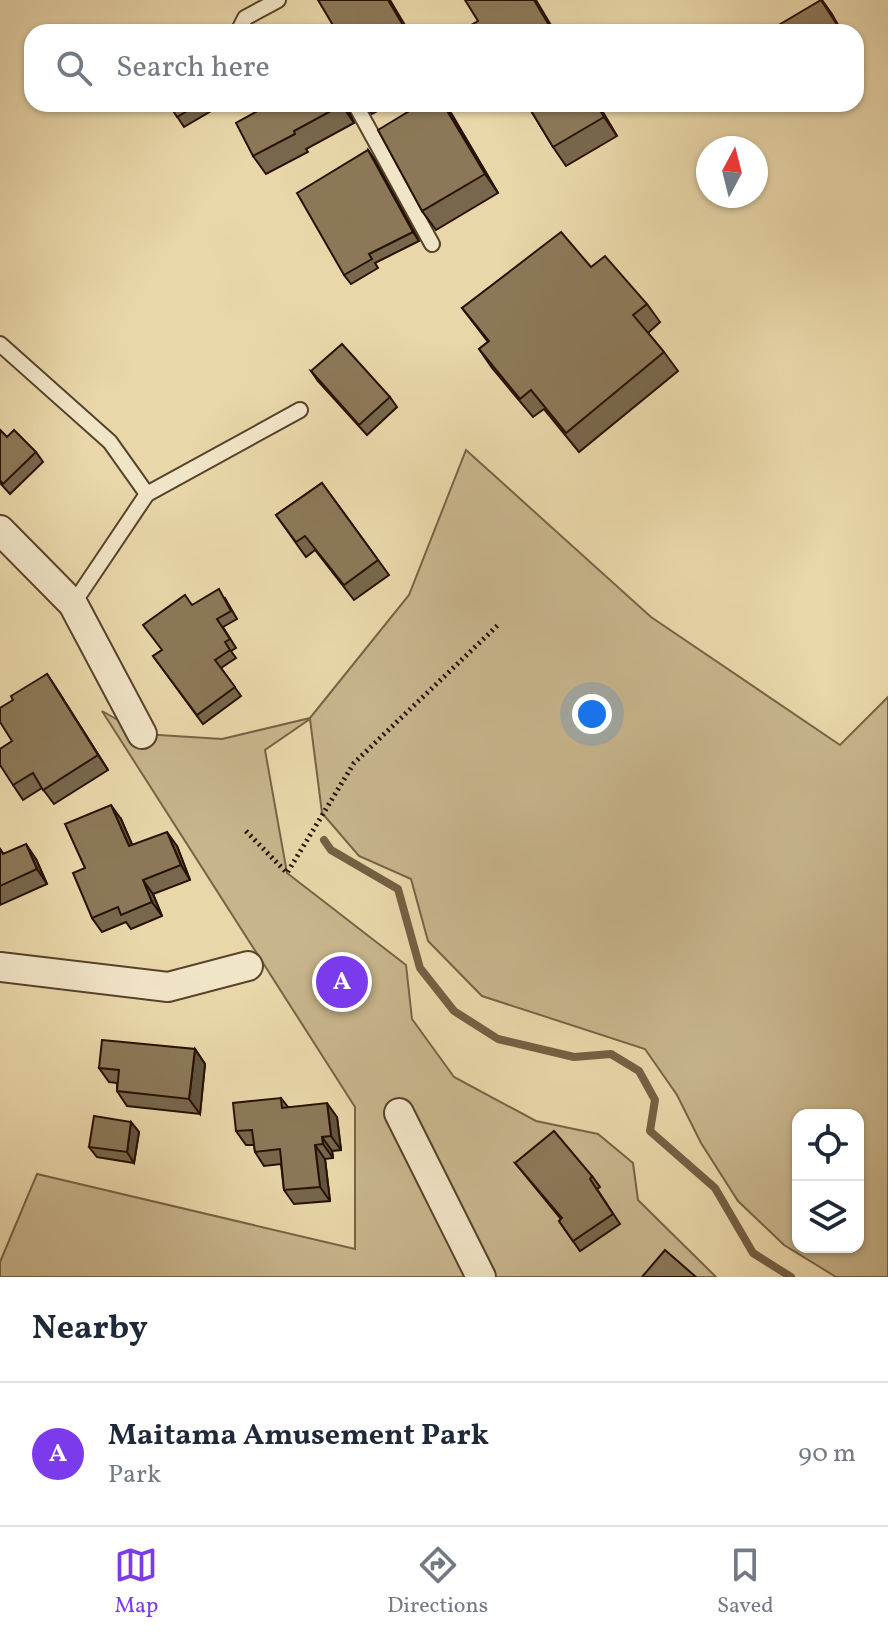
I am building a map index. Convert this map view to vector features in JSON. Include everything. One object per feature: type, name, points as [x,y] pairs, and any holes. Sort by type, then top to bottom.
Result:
[{"type":"street","points":[[0,530],[73,604],[142,734]]},
{"type":"street","points":[[0,967],[168,987],[248,966]]},
{"type":"street","points":[[399,1113],[481,1277]]},
{"type":"lane","points":[[242,24],[245,18],[278,0]]},
{"type":"lane","points":[[359,112],[432,244]]},
{"type":"lane","points":[[0,344],[110,442],[147,494]]},
{"type":"lane","points":[[73,604],[147,494],[300,410]]},
{"type":"path","points":[[246,831],[287,873],[354,763],[498,625]]},
{"type":"shaded area","points":[[466,450],[651,617],[840,745],[888,697],[888,1277],[836,1277],[797,1253],[864,1253],[864,1109],[792,1109],[792,1250],[738,1201],[701,1143],[677,1095],[645,1049],[482,996],[428,941],[411,879],[359,856],[322,813],[310,719],[265,750],[287,873],[406,965],[412,1019],[454,1077],[536,1121],[598,1134],[633,1163],[638,1200],[716,1277],[0,1277],[0,1262],[37,1174],[355,1249],[355,1107],[102,711],[143,734],[222,739],[310,718],[409,595]]},
{"type":"building","points":[[318,0],[388,0],[402,24],[332,24]]},
{"type":"building","points":[[465,0],[534,0],[548,24],[473,24],[478,21]]},
{"type":"building","points":[[821,0],[836,24],[780,24]]},
{"type":"building","points":[[256,112],[329,112],[253,156],[236,123]]},
{"type":"building","points":[[408,112],[448,112],[485,174],[422,211],[378,130]]},
{"type":"building","points":[[532,112],[601,112],[604,117],[553,147]]},
{"type":"building","points":[[368,150],[413,232],[369,254],[372,259],[344,275],[297,193]]},
{"type":"building","points":[[561,232],[591,267],[605,256],[647,304],[633,315],[664,352],[566,433],[531,390],[520,399],[479,349],[489,341],[462,308]]},
{"type":"building","points":[[342,344],[390,397],[359,425],[311,371]]},
{"type":"building","points":[[0,430],[7,437],[14,430],[36,452],[3,484],[0,480]]},
{"type":"building","points":[[322,483],[378,560],[344,585],[305,536],[296,542],[276,515]]},
{"type":"building","points":[[219,589],[231,611],[217,619],[230,639],[225,642],[230,650],[215,660],[235,687],[197,715],[153,656],[162,650],[143,625],[185,595],[192,605]]},
{"type":"building","points":[[47,674],[98,755],[43,790],[33,773],[13,785],[0,765],[0,749],[12,741],[0,722],[0,708],[13,700],[11,696]]},
{"type":"building","points":[[111,805],[129,846],[167,832],[181,865],[143,880],[152,902],[121,915],[118,907],[92,918],[73,873],[85,868],[65,824]]},
{"type":"building","points":[[26,844],[37,869],[0,886],[0,849],[3,854]]},
{"type":"building","points":[[102,1040],[195,1049],[189,1099],[117,1091],[119,1070],[99,1068]]},
{"type":"building","points":[[281,1098],[282,1108],[327,1103],[331,1136],[322,1137],[323,1144],[315,1145],[320,1187],[284,1190],[280,1149],[255,1152],[252,1130],[236,1131],[233,1103]]},
{"type":"building","points":[[94,1116],[131,1122],[127,1152],[89,1147]]},
{"type":"building","points":[[554,1131],[592,1176],[590,1179],[613,1214],[573,1241],[559,1221],[562,1218],[515,1163]]},
{"type":"building","points":[[665,1250],[696,1277],[642,1277]]},
{"type":"waterway","points":[[324,840],[331,850],[398,889],[420,968],[454,1011],[498,1039],[574,1057],[611,1054],[639,1071],[655,1100],[650,1131],[715,1188],[753,1253],[791,1277]]},
{"type":"place","name":"Maitama Amusement Park","points":[[342,982]]}]
